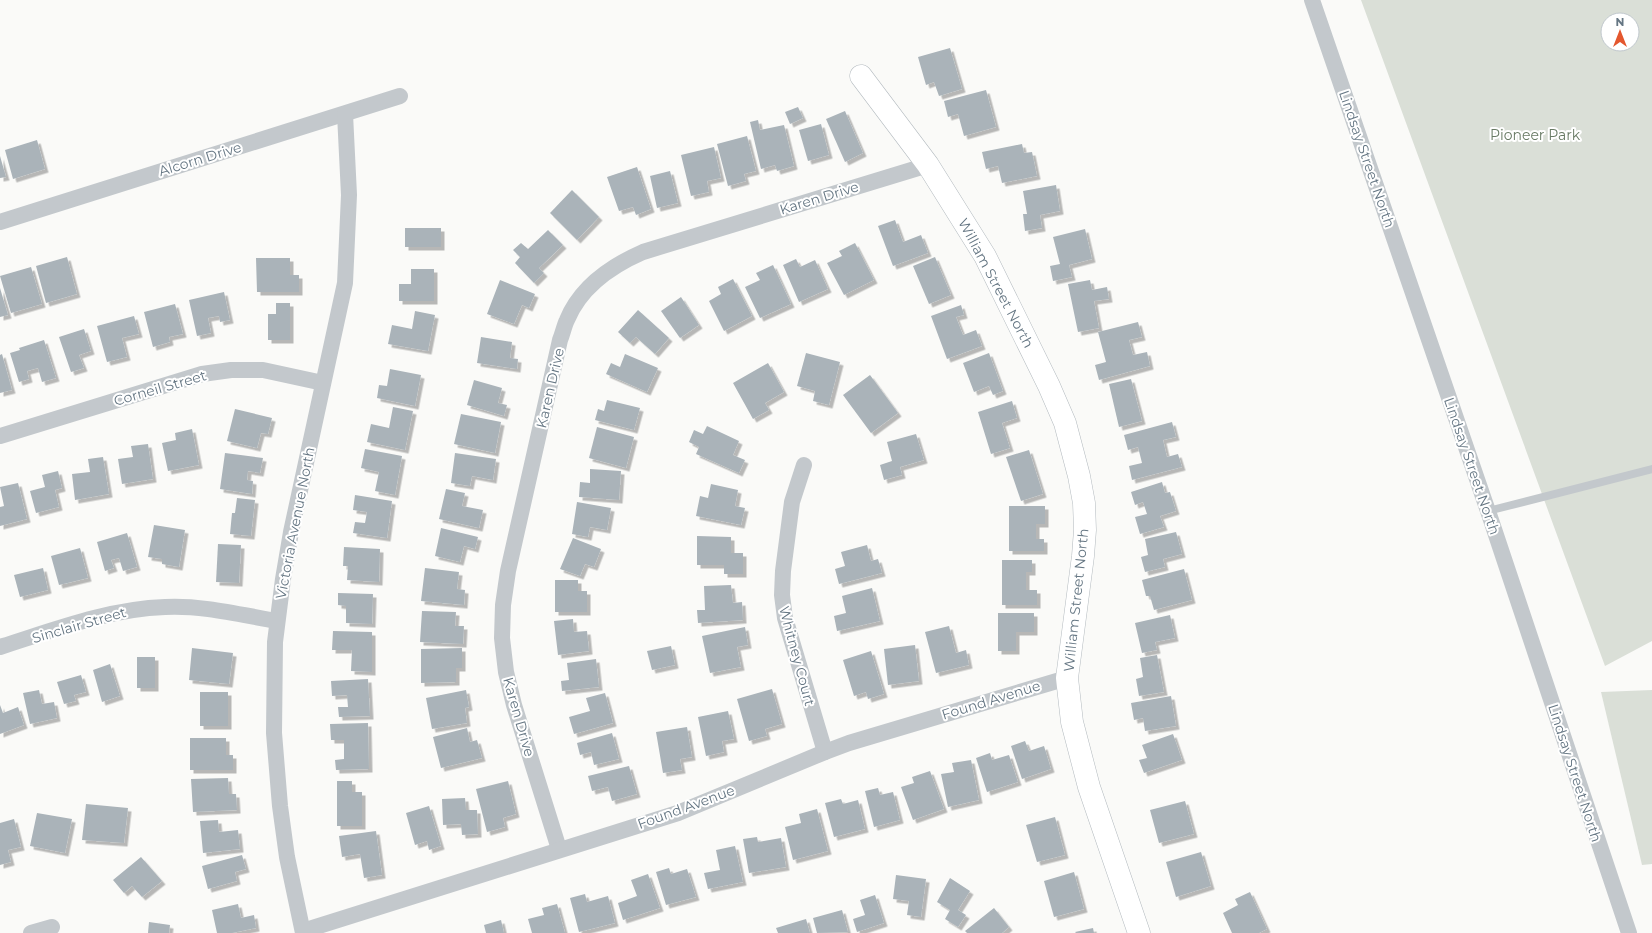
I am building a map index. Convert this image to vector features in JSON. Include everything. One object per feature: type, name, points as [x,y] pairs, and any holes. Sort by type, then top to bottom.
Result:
[{"type":"street","name":"Lindsay Street North","points":[[1312,0],[1488,511],[1629,933]]},
{"type":"street","name":"William Street North","points":[[861,76],[928,164],[981,249],[1000,284],[1065,423],[1080,476],[1084,503],[1085,530],[1067,678],[1072,722],[1089,787],[1139,933]]},
{"type":"street","name":"Alcorn Drive","points":[[0,222],[400,96]]},
{"type":"street","name":"Victoria Avenue North","points":[[303,932],[287,857],[279,799],[274,733],[275,642],[291,532],[340,309],[347,263],[349,195],[345,114]]},
{"type":"street","name":"Karen Drive","points":[[559,849],[514,705],[506,672],[502,638],[503,605],[508,571],[567,319],[577,302],[590,285],[611,268],[643,252],[928,164]]},
{"type":"street","name":"Corneil Street","points":[[0,436],[202,374],[231,370],[263,370],[323,383]]},
{"type":"street","name":"Whitney Court","points":[[804,465],[792,502],[783,571],[782,595],[785,618],[825,752]]},
{"type":"street","name":"Sinclair Street","points":[[0,647],[101,615],[135,609],[167,607],[202,609],[277,621]]},
{"type":"street","name":"Found Avenue","points":[[303,932],[559,849],[692,808],[857,740],[1067,678]]},
{"type":"street","points":[[32,933],[52,927]]},
{"type":"lane","points":[[1488,511],[1652,470]]},
{"type":"green space","name":"Pioneer Park","points":[[1361,0],[1652,0],[1652,641],[1605,666]]},
{"type":"green space","points":[[1652,690],[1652,864],[1642,865],[1601,692]]},
{"type":"building","points":[[950,48],[962,89],[939,96],[934,82],[926,85],[918,57]]},
{"type":"building","points":[[986,90],[996,127],[964,136],[958,114],[948,117],[944,101]]},
{"type":"building","points":[[798,107],[803,118],[790,124],[785,112]]},
{"type":"building","points":[[845,111],[863,153],[845,162],[826,119]]},
{"type":"building","points":[[758,120],[760,130],[784,125],[794,166],[777,171],[775,165],[761,169],[750,122]]},
{"type":"building","points":[[821,124],[829,155],[808,161],[799,130]]},
{"type":"building","points":[[747,136],[756,171],[744,174],[746,181],[728,186],[717,144]]},
{"type":"building","points":[[37,140],[45,169],[13,179],[5,150]]},
{"type":"building","points":[[1022,144],[1024,153],[1032,152],[1037,176],[1002,183],[998,166],[986,169],[982,152]]},
{"type":"building","points":[[714,147],[721,178],[707,181],[709,192],[691,196],[681,155]]},
{"type":"building","points":[[0,156],[6,177],[0,178]]},
{"type":"building","points":[[637,167],[651,209],[636,215],[633,207],[619,211],[607,177]]},
{"type":"building","points":[[670,171],[678,203],[657,208],[650,176]]},
{"type":"building","points":[[1056,185],[1060,211],[1040,215],[1042,228],[1025,231],[1023,214],[1027,214],[1023,191]]},
{"type":"building","points":[[572,190],[599,217],[577,240],[550,213]]},
{"type":"building","points":[[895,220],[903,242],[921,235],[928,253],[893,266],[878,226]]},
{"type":"building","points":[[405,228],[441,228],[441,247],[405,247]]},
{"type":"building","points":[[1085,229],[1092,259],[1069,265],[1072,277],[1053,281],[1050,266],[1060,264],[1053,237]]},
{"type":"building","points":[[548,230],[563,245],[539,268],[544,273],[534,283],[515,263],[520,257],[513,250],[521,243],[528,249]]},
{"type":"building","points":[[855,243],[874,280],[844,295],[827,263],[842,256],[839,251]]},
{"type":"building","points":[[67,257],[77,294],[46,303],[36,266]]},
{"type":"building","points":[[935,257],[951,295],[929,304],[913,266]]},
{"type":"building","points":[[256,258],[290,258],[290,275],[299,275],[299,292],[257,292]]},
{"type":"building","points":[[796,259],[800,267],[815,260],[828,289],[799,302],[783,265]]},
{"type":"building","points":[[773,265],[791,304],[760,318],[745,287],[760,280],[756,273]]},
{"type":"building","points":[[31,267],[42,304],[11,313],[0,276]]},
{"type":"building","points":[[411,269],[434,269],[434,301],[399,301],[399,284],[411,284]]},
{"type":"building","points":[[733,279],[752,316],[724,331],[709,301],[721,294],[718,287]]},
{"type":"building","points":[[500,280],[535,294],[529,308],[522,305],[514,324],[487,314]]},
{"type":"building","points":[[1090,280],[1092,290],[1107,287],[1109,299],[1094,301],[1099,328],[1078,332],[1068,284]]},
{"type":"building","points":[[0,288],[8,315],[0,317]]},
{"type":"building","points":[[224,292],[230,320],[220,322],[219,316],[208,318],[211,333],[197,336],[189,300]]},
{"type":"building","points":[[681,297],[699,325],[680,338],[661,311]]},
{"type":"building","points":[[276,303],[290,303],[290,340],[268,340],[268,314],[276,314]]},
{"type":"building","points":[[175,304],[183,334],[169,337],[170,342],[153,347],[144,312]]},
{"type":"building","points":[[961,305],[964,315],[956,317],[963,335],[976,330],[982,346],[947,359],[931,316]]},
{"type":"building","points":[[638,310],[669,338],[655,354],[636,337],[630,343],[618,332]]},
{"type":"building","points":[[415,311],[435,315],[428,351],[388,344],[392,325],[412,329]]},
{"type":"building","points":[[134,316],[139,334],[122,338],[127,357],[107,362],[97,326]]},
{"type":"building","points":[[1138,322],[1142,337],[1129,340],[1133,355],[1147,352],[1150,366],[1099,380],[1095,365],[1106,362],[1098,332]]},
{"type":"building","points":[[84,329],[91,351],[79,355],[84,368],[71,372],[59,337]]},
{"type":"building","points":[[481,337],[512,342],[510,358],[518,359],[517,369],[477,363]]},
{"type":"building","points":[[44,340],[56,378],[42,382],[38,368],[27,371],[29,379],[19,382],[10,353],[20,350],[19,348]]},
{"type":"building","points":[[806,353],[840,362],[829,405],[813,401],[815,391],[797,386]]},
{"type":"building","points":[[989,353],[1003,391],[993,395],[989,386],[974,392],[963,363]]},
{"type":"building","points":[[2,354],[12,390],[0,393],[0,355]]},
{"type":"building","points":[[625,354],[658,368],[647,392],[606,374],[611,363],[620,367]]},
{"type":"building","points":[[768,363],[784,392],[765,403],[769,410],[753,419],[733,383]]},
{"type":"building","points":[[390,369],[421,375],[415,406],[377,398],[379,385],[387,386]]},
{"type":"building","points":[[870,375],[898,413],[871,433],[843,395]]},
{"type":"building","points":[[1131,379],[1142,421],[1119,427],[1109,384]]},
{"type":"building","points":[[474,380],[502,388],[498,403],[507,405],[504,416],[467,405]]},
{"type":"building","points":[[607,400],[640,408],[634,430],[595,420],[598,409],[604,411]]},
{"type":"building","points":[[1012,401],[1017,418],[1002,423],[1010,448],[991,454],[978,412]]},
{"type":"building","points":[[393,407],[413,411],[405,450],[367,442],[371,424],[389,428]]},
{"type":"building","points":[[235,409],[272,418],[268,434],[261,433],[257,448],[227,441]]},
{"type":"building","points":[[461,414],[501,422],[495,453],[454,444]]},
{"type":"building","points":[[1172,422],[1176,437],[1163,440],[1167,457],[1178,454],[1182,467],[1132,480],[1129,466],[1142,463],[1138,447],[1128,450],[1124,435]]},
{"type":"building","points":[[707,426],[739,441],[733,455],[745,460],[739,473],[696,454],[699,447],[689,442],[694,430],[703,434]]},
{"type":"building","points":[[597,427],[634,437],[626,468],[589,458]]},
{"type":"building","points":[[192,429],[199,465],[168,471],[162,443],[176,440],[175,433]]},
{"type":"building","points":[[916,434],[924,460],[900,467],[902,475],[884,480],[880,465],[892,461],[887,442]]},
{"type":"building","points":[[148,444],[153,479],[122,484],[118,459],[133,457],[131,446]]},
{"type":"building","points":[[365,449],[402,456],[395,495],[375,491],[379,472],[361,468]]},
{"type":"building","points":[[1029,450],[1043,494],[1021,501],[1006,457]]},
{"type":"building","points":[[225,453],[263,458],[260,473],[248,471],[247,480],[253,481],[252,494],[220,489]]},
{"type":"building","points":[[455,453],[496,459],[493,480],[472,476],[470,486],[451,483]]},
{"type":"building","points":[[103,457],[109,494],[75,500],[72,474],[90,472],[88,459]]},
{"type":"building","points":[[590,469],[621,471],[619,500],[579,497],[580,482],[590,483]]},
{"type":"building","points":[[58,471],[62,488],[55,490],[59,507],[36,513],[30,491],[45,487],[42,475]]},
{"type":"building","points":[[1162,482],[1165,493],[1170,492],[1176,511],[1160,516],[1164,527],[1140,534],[1135,517],[1147,514],[1143,502],[1135,505],[1131,492]]},
{"type":"building","points":[[18,483],[27,519],[0,526],[0,507],[4,506],[0,487]]},
{"type":"building","points":[[711,484],[738,490],[735,506],[745,508],[741,525],[696,516],[700,496],[708,498]]},
{"type":"building","points":[[446,489],[465,493],[462,506],[483,510],[479,528],[439,519]]},
{"type":"building","points":[[355,495],[392,501],[387,538],[353,533],[355,522],[365,523],[367,512],[353,510]]},
{"type":"building","points":[[237,498],[255,500],[251,536],[230,534],[232,513],[235,513]]},
{"type":"building","points":[[577,502],[611,508],[607,530],[590,527],[588,537],[572,534]]},
{"type":"building","points":[[1009,506],[1045,506],[1045,524],[1036,524],[1036,539],[1044,539],[1044,551],[1009,551]]},
{"type":"building","points":[[154,525],[185,530],[179,567],[162,564],[162,559],[148,557]]},
{"type":"building","points":[[441,528],[478,537],[475,549],[464,546],[460,562],[435,556]]},
{"type":"building","points":[[1176,532],[1182,554],[1163,559],[1165,567],[1145,572],[1141,557],[1148,555],[1145,539]]},
{"type":"building","points":[[127,533],[137,567],[123,571],[119,558],[111,560],[114,568],[105,571],[97,542]]},
{"type":"building","points":[[697,536],[731,537],[731,553],[743,553],[743,574],[724,574],[724,565],[697,565]]},
{"type":"building","points":[[573,538],[601,549],[594,567],[585,564],[580,576],[560,569]]},
{"type":"building","points":[[218,544],[241,545],[239,583],[216,582]]},
{"type":"building","points":[[867,545],[871,561],[878,559],[882,573],[839,584],[835,569],[845,566],[841,552]]},
{"type":"building","points":[[344,547],[380,549],[379,582],[347,580],[348,566],[343,566]]},
{"type":"building","points":[[80,548],[88,578],[59,585],[51,556]]},
{"type":"building","points":[[1002,560],[1032,560],[1032,572],[1026,572],[1026,590],[1037,590],[1037,605],[1002,605]]},
{"type":"building","points":[[43,568],[48,590],[20,597],[14,575]]},
{"type":"building","points":[[425,568],[459,572],[457,589],[465,590],[464,605],[421,601]]},
{"type":"building","points":[[1184,569],[1192,600],[1154,610],[1150,596],[1146,596],[1142,580]]},
{"type":"building","points":[[555,580],[578,580],[578,591],[587,591],[587,612],[555,612]]},
{"type":"building","points":[[731,585],[733,603],[742,602],[743,620],[698,623],[697,610],[705,610],[704,586]]},
{"type":"building","points":[[872,588],[880,621],[837,631],[834,616],[846,613],[842,596]]},
{"type":"building","points":[[338,593],[373,594],[372,624],[346,623],[346,606],[338,605]]},
{"type":"building","points":[[422,611],[456,612],[455,626],[464,626],[463,644],[420,642]]},
{"type":"building","points":[[998,613],[1034,613],[1034,632],[1016,632],[1016,651],[998,651]]},
{"type":"building","points":[[1170,615],[1175,638],[1155,642],[1157,650],[1142,653],[1135,623]]},
{"type":"building","points":[[573,619],[574,632],[587,631],[589,651],[558,655],[554,621]]},
{"type":"building","points":[[949,626],[956,653],[966,650],[969,665],[936,673],[925,632]]},
{"type":"building","points":[[745,627],[748,645],[737,647],[741,667],[710,673],[702,636]]},
{"type":"building","points":[[333,631],[372,632],[372,672],[351,671],[352,650],[332,650]]},
{"type":"building","points":[[915,645],[919,681],[888,685],[884,649]]},
{"type":"building","points":[[671,646],[675,665],[652,670],[647,651]]},
{"type":"building","points":[[192,648],[233,653],[229,684],[189,680]]},
{"type":"building","points":[[462,648],[462,668],[456,668],[456,682],[421,683],[421,649]]},
{"type":"building","points":[[871,651],[884,694],[868,699],[866,692],[854,696],[843,660]]},
{"type":"building","points":[[1157,655],[1164,692],[1139,696],[1136,679],[1143,677],[1140,658]]},
{"type":"building","points":[[137,657],[155,657],[155,688],[137,688]]},
{"type":"building","points":[[596,659],[599,687],[562,691],[561,681],[569,680],[567,663]]},
{"type":"building","points":[[110,664],[120,696],[102,702],[93,670]]},
{"type":"building","points":[[81,675],[86,692],[74,695],[76,701],[64,704],[57,682]]},
{"type":"building","points":[[368,679],[370,716],[339,717],[338,707],[348,707],[347,695],[332,696],[331,681]]},
{"type":"building","points":[[772,689],[782,724],[765,729],[767,736],[749,741],[737,699]]},
{"type":"building","points":[[39,690],[42,704],[54,702],[57,718],[30,724],[23,693]]},
{"type":"building","points":[[466,690],[469,707],[465,708],[467,723],[432,729],[426,698]]},
{"type":"building","points":[[200,692],[228,692],[228,726],[200,726]]},
{"type":"building","points":[[605,693],[613,723],[574,734],[569,717],[590,711],[586,698]]},
{"type":"building","points":[[1171,696],[1176,726],[1145,731],[1143,718],[1134,720],[1131,703]]},
{"type":"building","points":[[0,705],[3,713],[18,707],[24,725],[0,734]]},
{"type":"building","points":[[728,711],[734,739],[722,741],[724,752],[706,756],[698,717]]},
{"type":"building","points":[[368,723],[369,769],[336,770],[335,760],[344,759],[344,740],[331,740],[330,724]]},
{"type":"building","points":[[687,727],[692,757],[680,759],[682,770],[663,773],[656,732]]},
{"type":"building","points":[[467,728],[470,742],[477,740],[482,758],[441,768],[433,737]]},
{"type":"building","points":[[612,733],[619,759],[594,765],[591,752],[580,755],[577,743]]},
{"type":"building","points":[[1173,734],[1182,760],[1144,773],[1139,760],[1147,758],[1142,745]]},
{"type":"building","points":[[190,738],[226,738],[226,755],[233,755],[233,770],[190,770]]},
{"type":"building","points":[[1025,741],[1029,751],[1044,746],[1051,769],[1022,779],[1011,746]]},
{"type":"building","points":[[990,753],[992,760],[1009,755],[1018,782],[987,792],[976,758]]},
{"type":"building","points":[[971,760],[979,800],[948,807],[941,774],[954,772],[952,763]]},
{"type":"building","points":[[629,766],[637,794],[612,801],[608,787],[592,791],[588,776]]},
{"type":"building","points":[[930,771],[944,809],[913,820],[901,787],[914,783],[912,777]]},
{"type":"building","points":[[228,778],[229,794],[236,794],[237,810],[193,812],[191,779]]},
{"type":"building","points":[[337,781],[352,781],[352,792],[362,792],[362,826],[337,826]]},
{"type":"building","points":[[508,781],[516,814],[503,818],[505,827],[487,832],[476,789]]},
{"type":"building","points":[[878,788],[880,795],[893,792],[900,820],[874,827],[865,791]]},
{"type":"building","points":[[465,798],[466,810],[477,810],[478,834],[462,835],[461,824],[443,825],[442,799]]},
{"type":"building","points":[[841,799],[843,804],[858,800],[865,829],[834,837],[825,803]]},
{"type":"building","points":[[1185,801],[1194,834],[1159,843],[1150,810]]},
{"type":"building","points":[[86,804],[128,808],[124,843],[82,840]]},
{"type":"building","points":[[429,806],[441,846],[429,850],[427,841],[415,845],[406,813]]},
{"type":"building","points":[[817,809],[828,851],[793,860],[785,827],[801,823],[799,814]]},
{"type":"building","points":[[37,813],[72,819],[65,853],[30,846]]},
{"type":"building","points":[[1055,817],[1065,855],[1037,862],[1026,825]]},
{"type":"building","points":[[14,819],[21,847],[8,850],[11,862],[0,865],[0,823]]},
{"type":"building","points":[[218,820],[219,832],[238,830],[240,849],[203,853],[200,821]]},
{"type":"building","points":[[376,831],[382,875],[364,878],[360,854],[342,857],[339,836]]},
{"type":"building","points":[[757,837],[758,842],[781,838],[786,867],[749,873],[743,839]]},
{"type":"building","points":[[735,846],[743,882],[708,889],[704,873],[720,870],[716,850]]},
{"type":"building","points":[[1201,852],[1211,886],[1176,897],[1166,862]]},
{"type":"building","points":[[242,855],[246,869],[235,872],[237,881],[208,889],[202,866]]},
{"type":"building","points":[[141,857],[162,881],[142,897],[132,886],[124,893],[113,880]]},
{"type":"building","points":[[669,868],[671,874],[687,869],[696,897],[666,905],[656,872]]},
{"type":"building","points":[[1074,872],[1084,909],[1054,917],[1044,881]]},
{"type":"building","points":[[648,874],[660,908],[623,920],[618,903],[637,896],[631,880]]},
{"type":"building","points":[[896,875],[926,879],[921,917],[907,915],[909,901],[893,899]]},
{"type":"building","points":[[950,878],[970,891],[958,910],[966,915],[958,927],[945,919],[950,910],[937,902]]},
{"type":"building","points":[[1250,892],[1267,929],[1259,933],[1232,933],[1223,913],[1238,905],[1235,899]]},
{"type":"building","points":[[585,894],[587,902],[608,896],[615,923],[579,932],[570,898]]},
{"type":"building","points":[[875,895],[884,923],[857,932],[853,919],[865,915],[860,900]]},
{"type":"building","points":[[238,904],[241,918],[254,915],[256,928],[232,933],[217,933],[212,910]]},
{"type":"building","points":[[557,904],[565,933],[532,933],[528,919],[544,915],[542,908]]},
{"type":"building","points":[[994,908],[1009,927],[1002,933],[967,933],[965,931]]},
{"type":"building","points":[[842,910],[848,932],[817,933],[813,918]]},
{"type":"building","points":[[806,919],[810,933],[778,933],[776,928]]},
{"type":"building","points":[[501,920],[504,933],[486,933],[484,925]]},
{"type":"building","points":[[149,922],[170,925],[169,933],[148,933]]},
{"type":"building","points":[[1093,928],[1094,933],[1075,932]]}]
